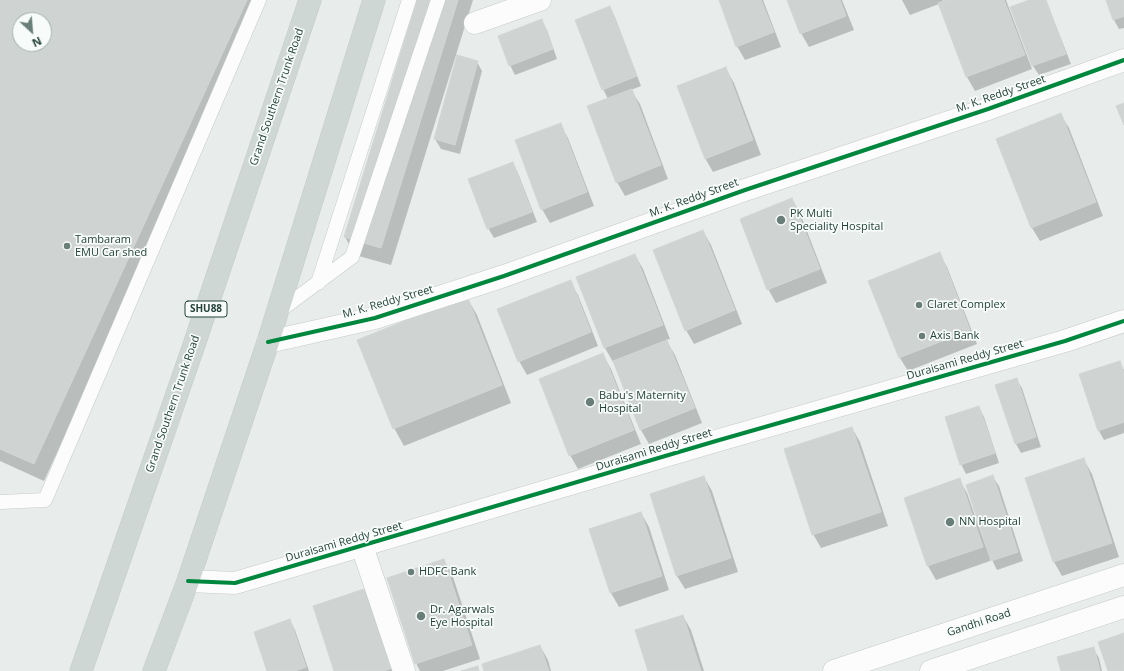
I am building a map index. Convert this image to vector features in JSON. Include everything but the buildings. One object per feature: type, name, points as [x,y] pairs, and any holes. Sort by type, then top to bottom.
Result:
[{"type":"main road","name":"Grand Southern Trunk Road","points":[[81,671],[195,342],[310,0]]},
{"type":"main road","points":[[154,671],[188,582],[268,342],[374,0]]},
{"type":"street","points":[[475,23],[540,0]]},
{"type":"street","name":"M. K. Reddy Street","points":[[268,342],[375,318],[497,278],[745,190],[988,109],[1124,60]]},
{"type":"street","name":"Duraisami Reddy Street","points":[[188,582],[235,584],[716,441],[1065,341],[1124,321]]},
{"type":"street","points":[[362,546],[404,671]]},
{"type":"street","name":"Gandhi Road","points":[[834,671],[1124,575]]},
{"type":"street","points":[[931,671],[1124,607]]},
{"type":"lane","points":[[0,502],[45,500],[259,0]]},
{"type":"lane","points":[[318,283],[409,0]]},
{"type":"lane","points":[[277,312],[352,257],[438,0]]},
{"type":"cycle path","points":[[268,342],[375,318],[504,276],[745,190],[988,109],[1124,60]]},
{"type":"cycle path","points":[[188,581],[235,583],[716,441],[1065,341],[1124,321]]},
{"type":"place","name":"PK Multi Speciality Hospital","points":[[781,220]]},
{"type":"place","name":"Tambaram EMU Car shed","points":[[67,246]]},
{"type":"place","name":"Claret Complex","points":[[919,305]]},
{"type":"place","name":"Axis Bank","points":[[922,336]]},
{"type":"place","name":"Babu's Maternity Hospital","points":[[590,402]]},
{"type":"place","name":"NN Hospital","points":[[950,522]]},
{"type":"place","name":"HDFC Bank","points":[[411,572]]},
{"type":"place","name":"Dr. Agarwals Eye Hospital","points":[[421,616]]}]
